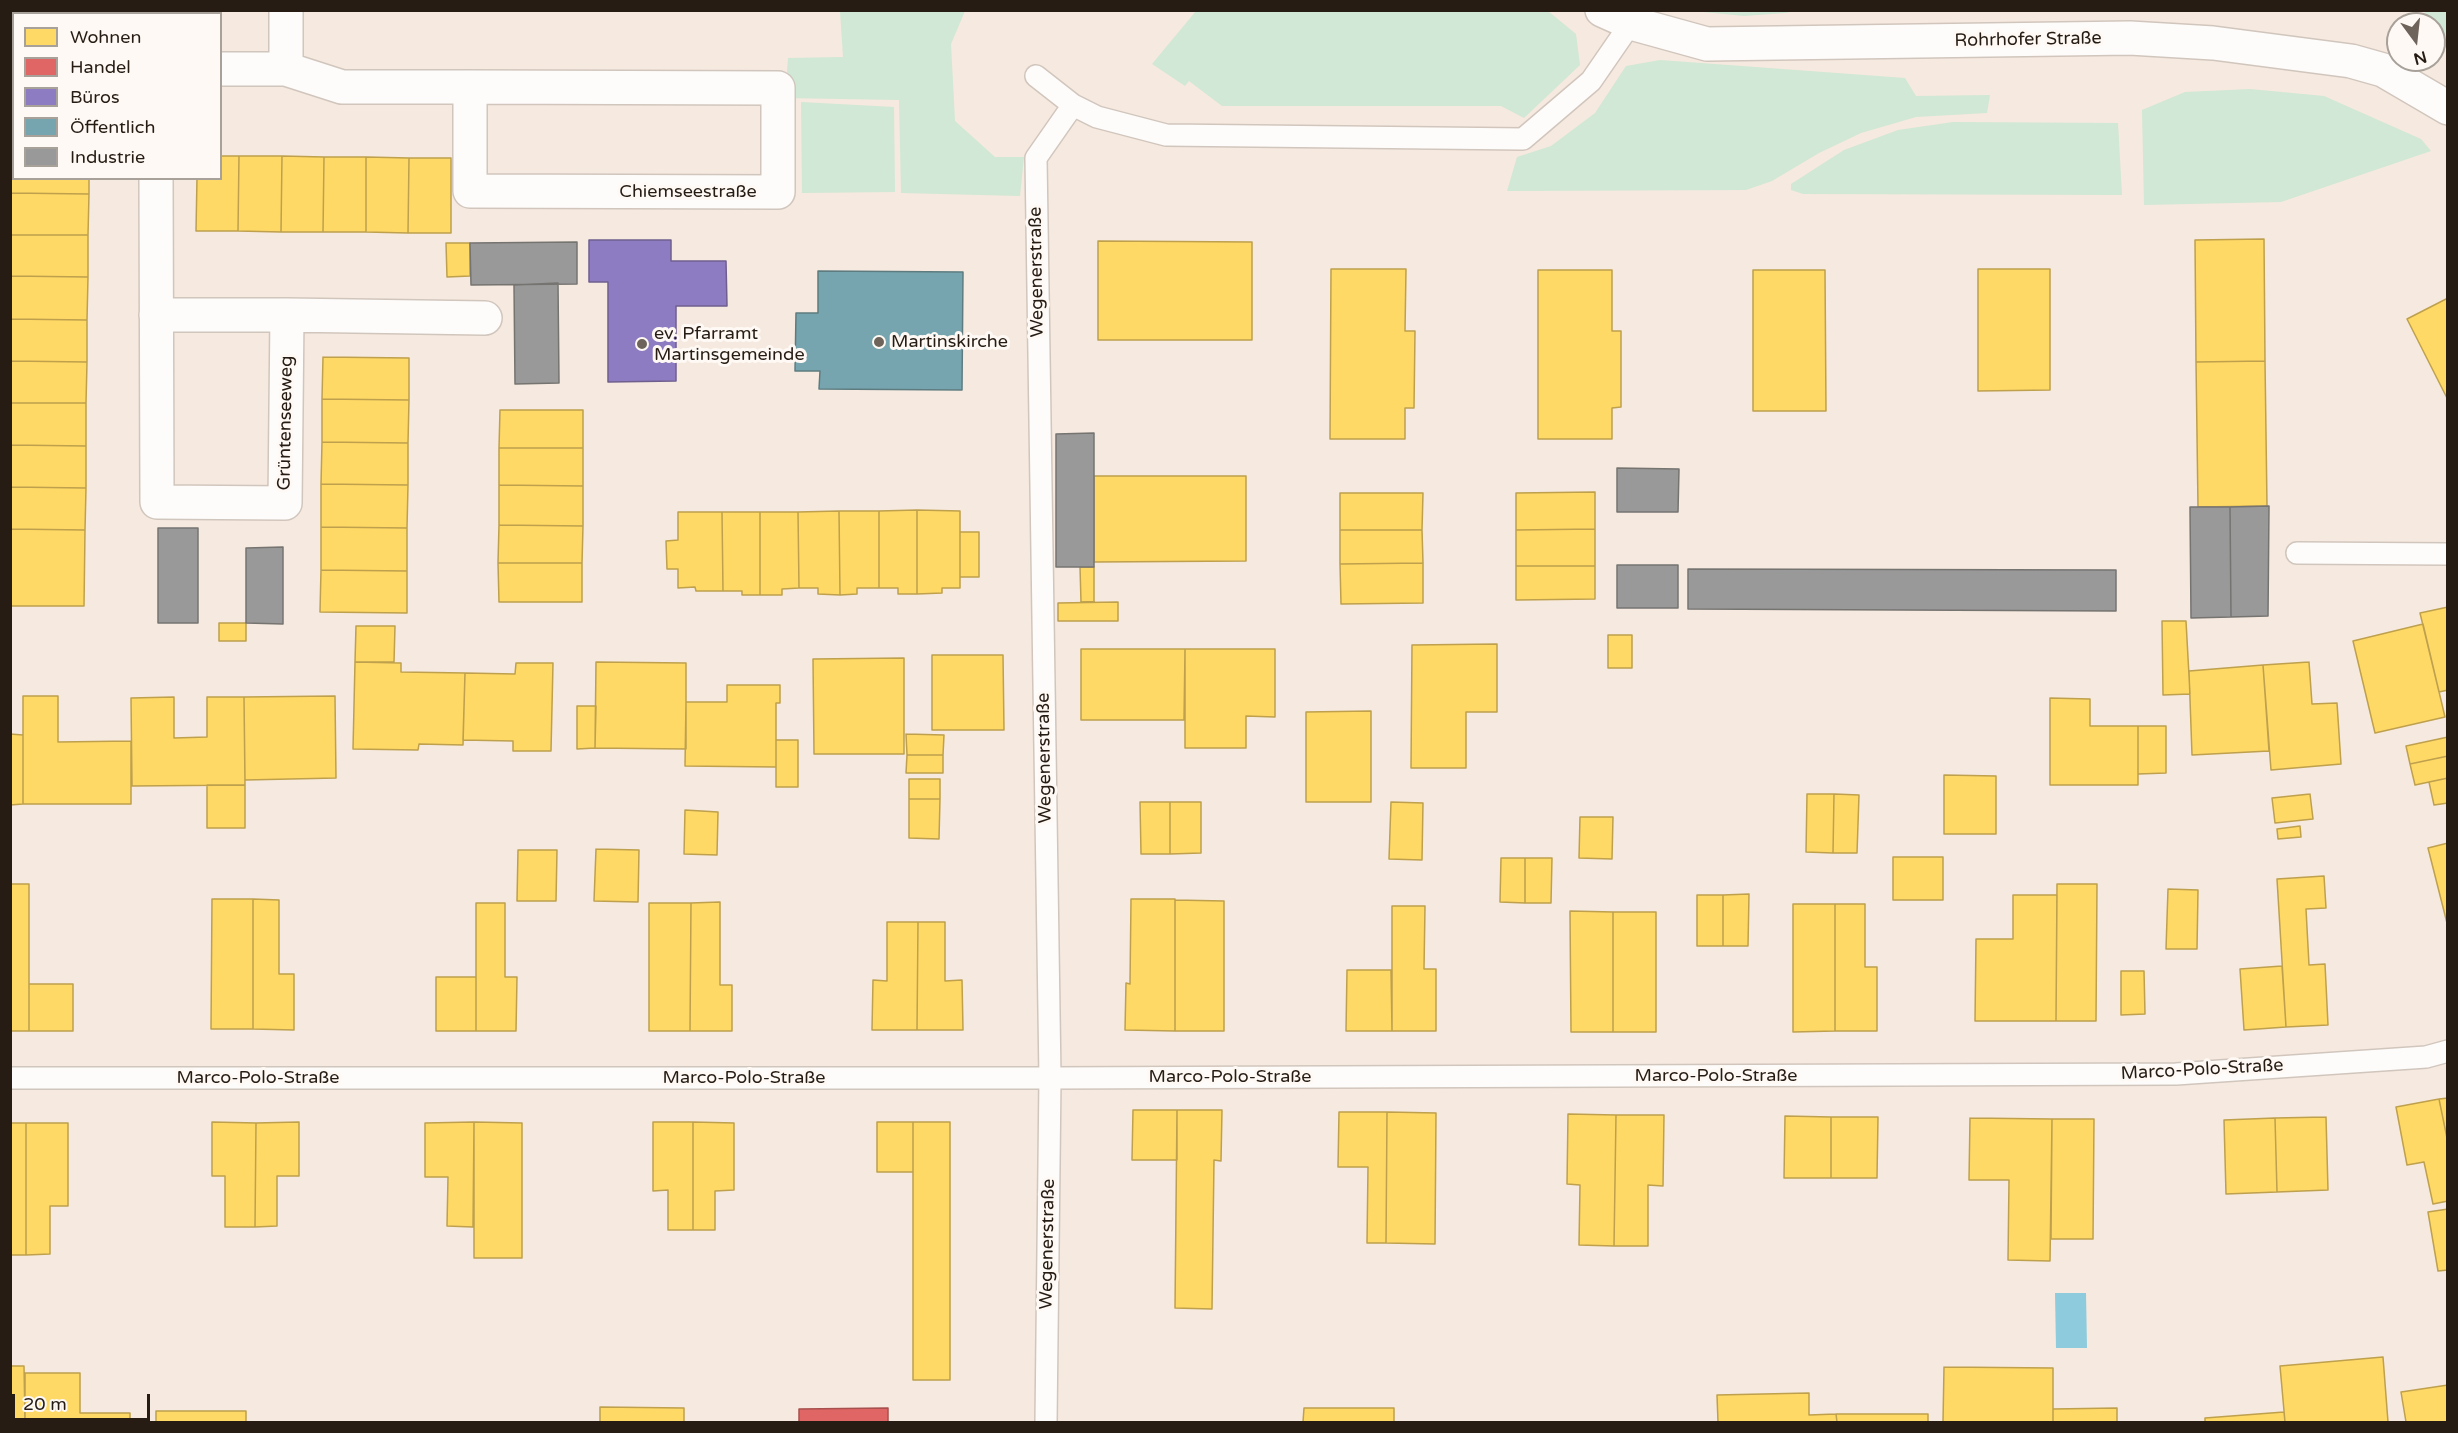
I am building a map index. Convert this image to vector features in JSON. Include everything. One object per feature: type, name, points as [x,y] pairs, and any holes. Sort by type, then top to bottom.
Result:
[{"type":"street","points":[[286,10],[286,69]]},
{"type":"street","name":"Rohrhofer Straße","points":[[1616,17],[1707,44],[2130,38],[2213,43],[2351,62],[2383,70],[2448,108]]},
{"type":"street","name":"Chiemseestraße","points":[[222,69],[286,69],[342,87],[470,87],[778,88],[778,192],[470,191],[470,87]]},
{"type":"street","name":"Grüntenseeweg","points":[[156,180],[157,501],[285,503],[287,315]]},
{"type":"street","points":[[156,315],[485,318]]},
{"type":"lane","points":[[1036,76],[1073,105],[1097,117],[1166,135],[1523,139],[1591,81],[1616,17]]},
{"type":"lane","name":"Wegenerstraße","points":[[1046,1422],[1050,1078],[1036,158],[1073,105]]},
{"type":"lane","points":[[2297,554],[2448,554]]},
{"type":"lane","name":"Marco-Polo-Straße","points":[[10,1078],[1050,1078],[2176,1074],[2426,1057],[2448,1051]]},
{"type":"green space","points":[[840,11],[965,11],[951,44],[955,121],[995,157],[1024,157],[1020,196],[901,193],[899,100],[785,98],[788,58],[843,57]]},
{"type":"green space","points":[[1196,11],[1548,11],[1576,34],[1580,65],[1524,118],[1501,106],[1222,106],[1189,81],[1185,86],[1152,64]]},
{"type":"green space","points":[[1693,11],[1796,11],[1744,16]]},
{"type":"green space","points":[[2448,11],[2448,49],[2446,48],[2446,12],[2425,12]]},
{"type":"green space","points":[[1660,60],[1905,78],[1916,96],[1990,95],[1987,113],[1916,117],[1861,133],[1819,153],[1772,181],[1746,190],[1507,191],[1517,157],[1551,146],[1595,113],[1626,66]]},
{"type":"green space","points":[[2250,89],[2324,96],[2421,139],[2431,151],[2281,202],[2144,205],[2142,110],[2185,92]]},
{"type":"green space","points":[[801,102],[894,107],[895,192],[802,193]]},
{"type":"green space","points":[[1953,122],[2118,123],[2122,195],[1803,194],[1791,190],[1791,184],[1844,150],[1898,130]]},
{"type":"water","points":[[2055,1293],[2086,1293],[2087,1348],[2056,1348]]},
{"type":"building: Wohnen","points":[[10,108],[12,108],[12,150],[10,150]]},
{"type":"building: Wohnen","points":[[10,150],[12,150],[12,180],[89,180],[89,194],[10,193]]},
{"type":"building: Wohnen","points":[[222,156],[239,156],[238,231],[196,231],[197,180],[222,180]]},
{"type":"building: Wohnen","points":[[239,156],[282,156],[281,232],[238,231]]},
{"type":"building: Wohnen","points":[[282,156],[324,157],[323,232],[281,232]]},
{"type":"building: Wohnen","points":[[324,157],[366,157],[366,232],[323,232]]},
{"type":"building: Wohnen","points":[[366,157],[409,158],[408,233],[366,232]]},
{"type":"building: Wohnen","points":[[409,158],[451,158],[451,233],[408,233]]},
{"type":"building: Wohnen","points":[[10,193],[89,194],[88,235],[10,235]]},
{"type":"building: Wohnen","points":[[10,235],[88,235],[88,277],[10,276]]},
{"type":"building: Wohnen","points":[[2264,239],[2265,361],[2196,362],[2195,240]]},
{"type":"building: Wohnen","points":[[1098,241],[1252,242],[1252,340],[1098,340]]},
{"type":"building: Wohnen","points":[[446,243],[470,243],[470,276],[447,277]]},
{"type":"building: Wohnen","points":[[1331,269],[1406,269],[1405,331],[1415,331],[1414,408],[1405,408],[1405,439],[1330,439]]},
{"type":"building: Wohnen","points":[[1978,269],[2050,269],[2050,390],[1978,391]]},
{"type":"building: Wohnen","points":[[1538,270],[1612,270],[1612,331],[1621,331],[1621,407],[1612,408],[1612,439],[1538,439]]},
{"type":"building: Wohnen","points":[[1753,270],[1825,270],[1826,411],[1753,411]]},
{"type":"building: Wohnen","points":[[10,276],[88,277],[87,320],[10,319]]},
{"type":"building: Wohnen","points":[[2448,298],[2448,400],[2407,319]]},
{"type":"building: Wohnen","points":[[10,319],[87,320],[87,362],[10,361]]},
{"type":"building: Wohnen","points":[[323,357],[409,358],[409,400],[322,399]]},
{"type":"building: Wohnen","points":[[10,361],[87,362],[86,403],[10,403]]},
{"type":"building: Wohnen","points":[[2265,361],[2267,506],[2198,507],[2196,362]]},
{"type":"building: Wohnen","points":[[322,399],[409,400],[408,443],[322,442]]},
{"type":"building: Wohnen","points":[[10,403],[86,403],[86,446],[10,445]]},
{"type":"building: Wohnen","points":[[500,410],[583,410],[583,448],[499,448]]},
{"type":"building: Wohnen","points":[[322,442],[408,443],[408,485],[321,484]]},
{"type":"building: Wohnen","points":[[10,445],[86,446],[86,488],[10,487]]},
{"type":"building: Wohnen","points":[[499,448],[583,448],[583,486],[499,485]]},
{"type":"building: Wohnen","points":[[1094,476],[1246,476],[1246,561],[1094,562]]},
{"type":"building: Wohnen","points":[[321,484],[408,485],[407,528],[321,527]]},
{"type":"building: Wohnen","points":[[499,485],[583,486],[583,526],[499,525]]},
{"type":"building: Wohnen","points":[[10,487],[86,488],[85,530],[10,529]]},
{"type":"building: Wohnen","points":[[1595,492],[1595,529],[1516,530],[1516,493]]},
{"type":"building: Wohnen","points":[[1340,493],[1423,493],[1422,530],[1340,530]]},
{"type":"building: Wohnen","points":[[917,510],[960,511],[960,588],[942,588],[942,593],[917,594]]},
{"type":"building: Wohnen","points":[[917,510],[917,594],[898,594],[898,588],[879,588],[879,511]]},
{"type":"building: Wohnen","points":[[839,511],[840,595],[818,594],[818,588],[799,588],[798,512]]},
{"type":"building: Wohnen","points":[[839,511],[879,511],[879,588],[857,588],[857,594],[840,595]]},
{"type":"building: Wohnen","points":[[678,512],[722,512],[723,591],[696,591],[695,587],[678,588],[678,569],[667,569],[666,541],[678,540]]},
{"type":"building: Wohnen","points":[[722,512],[760,512],[760,595],[742,595],[742,591],[723,591]]},
{"type":"building: Wohnen","points":[[760,512],[798,512],[799,588],[782,589],[782,595],[760,595]]},
{"type":"building: Wohnen","points":[[499,525],[583,526],[582,563],[498,563]]},
{"type":"building: Wohnen","points":[[321,527],[407,528],[407,571],[321,570]]},
{"type":"building: Wohnen","points":[[10,529],[85,530],[84,606],[10,606]]},
{"type":"building: Wohnen","points":[[1595,529],[1595,566],[1516,566],[1516,530]]},
{"type":"building: Wohnen","points":[[1340,530],[1422,530],[1423,563],[1340,564]]},
{"type":"building: Wohnen","points":[[960,532],[979,532],[979,577],[960,577]]},
{"type":"building: Wohnen","points":[[498,563],[582,563],[582,602],[499,602]]},
{"type":"building: Wohnen","points":[[1423,563],[1423,603],[1341,604],[1340,564]]},
{"type":"building: Wohnen","points":[[1516,566],[1595,566],[1595,599],[1516,600]]},
{"type":"building: Wohnen","points":[[1080,567],[1094,567],[1094,602],[1081,602]]},
{"type":"building: Wohnen","points":[[321,570],[407,571],[407,613],[320,612]]},
{"type":"building: Wohnen","points":[[1118,602],[1118,621],[1058,621],[1058,603]]},
{"type":"building: Wohnen","points":[[2448,607],[2448,690],[2439,692],[2420,613]]},
{"type":"building: Wohnen","points":[[2162,621],[2186,621],[2190,694],[2163,695]]},
{"type":"building: Wohnen","points":[[219,623],[246,623],[246,641],[219,641]]},
{"type":"building: Wohnen","points":[[2423,624],[2445,717],[2375,733],[2353,641]]},
{"type":"building: Wohnen","points":[[356,626],[395,626],[394,662],[355,662]]},
{"type":"building: Wohnen","points":[[1608,635],[1632,635],[1632,668],[1608,668]]},
{"type":"building: Wohnen","points":[[1497,644],[1497,712],[1466,712],[1466,768],[1411,768],[1412,645]]},
{"type":"building: Wohnen","points":[[1081,649],[1185,649],[1184,720],[1081,720]]},
{"type":"building: Wohnen","points":[[1185,649],[1275,649],[1275,717],[1246,716],[1246,748],[1185,748]]},
{"type":"building: Wohnen","points":[[932,655],[1003,655],[1004,730],[932,730]]},
{"type":"building: Wohnen","points":[[904,658],[904,754],[814,754],[813,659]]},
{"type":"building: Wohnen","points":[[355,662],[401,663],[401,672],[465,673],[463,745],[419,744],[418,750],[353,749]]},
{"type":"building: Wohnen","points":[[596,662],[686,663],[686,749],[595,748]]},
{"type":"building: Wohnen","points":[[2309,662],[2312,704],[2337,703],[2341,764],[2271,770],[2263,665]]},
{"type":"building: Wohnen","points":[[516,663],[553,663],[551,751],[513,751],[513,741],[463,740],[465,673],[515,674]]},
{"type":"building: Wohnen","points":[[2263,665],[2269,751],[2192,755],[2189,671]]},
{"type":"building: Wohnen","points":[[727,685],[780,685],[780,703],[776,703],[776,767],[685,766],[686,702],[727,702]]},
{"type":"building: Wohnen","points":[[23,696],[58,696],[58,742],[131,741],[131,804],[23,804]]},
{"type":"building: Wohnen","points":[[335,696],[336,778],[245,780],[244,697]]},
{"type":"building: Wohnen","points":[[174,697],[174,738],[207,737],[207,697],[244,697],[245,785],[132,786],[131,698]]},
{"type":"building: Wohnen","points":[[2050,698],[2090,699],[2090,726],[2138,726],[2138,785],[2050,785]]},
{"type":"building: Wohnen","points":[[577,706],[596,706],[595,748],[577,749]]},
{"type":"building: Wohnen","points":[[1371,711],[1371,802],[1306,802],[1306,712]]},
{"type":"building: Wohnen","points":[[2138,726],[2166,726],[2166,773],[2138,774]]},
{"type":"building: Wohnen","points":[[10,734],[23,735],[23,804],[10,805]]},
{"type":"building: Wohnen","points":[[906,734],[944,735],[943,755],[907,755]]},
{"type":"building: Wohnen","points":[[2448,737],[2448,756],[2410,764],[2406,746]]},
{"type":"building: Wohnen","points":[[776,740],[798,740],[798,787],[776,787]]},
{"type":"building: Wohnen","points":[[907,755],[943,755],[943,773],[906,773]]},
{"type":"building: Wohnen","points":[[2448,756],[2448,778],[2415,785],[2410,764]]},
{"type":"building: Wohnen","points":[[1944,775],[1996,776],[1996,834],[1944,834]]},
{"type":"building: Wohnen","points":[[2448,778],[2448,803],[2434,805],[2429,782]]},
{"type":"building: Wohnen","points":[[909,779],[940,779],[940,799],[909,799]]},
{"type":"building: Wohnen","points":[[207,785],[245,785],[245,828],[207,828]]},
{"type":"building: Wohnen","points":[[1807,794],[1834,794],[1833,853],[1806,852]]},
{"type":"building: Wohnen","points":[[1834,794],[1859,795],[1857,853],[1833,853]]},
{"type":"building: Wohnen","points":[[2310,794],[2313,819],[2275,823],[2272,798]]},
{"type":"building: Wohnen","points":[[909,799],[940,799],[939,839],[909,838]]},
{"type":"building: Wohnen","points":[[1140,802],[1170,802],[1170,854],[1141,854]]},
{"type":"building: Wohnen","points":[[1170,802],[1201,802],[1201,853],[1170,854]]},
{"type":"building: Wohnen","points":[[1391,802],[1423,803],[1422,860],[1389,859]]},
{"type":"building: Wohnen","points":[[685,810],[718,812],[717,855],[684,854]]},
{"type":"building: Wohnen","points":[[1580,817],[1613,817],[1612,859],[1579,858]]},
{"type":"building: Wohnen","points":[[2300,826],[2301,837],[2278,839],[2277,829]]},
{"type":"building: Wohnen","points":[[2448,843],[2448,927],[2428,848]]},
{"type":"building: Wohnen","points":[[596,849],[639,850],[638,902],[594,901]]},
{"type":"building: Wohnen","points":[[518,850],[557,850],[556,901],[517,901]]},
{"type":"building: Wohnen","points":[[1893,857],[1943,857],[1943,900],[1893,900]]},
{"type":"building: Wohnen","points":[[1501,858],[1525,858],[1525,903],[1500,902]]},
{"type":"building: Wohnen","points":[[1525,858],[1552,858],[1551,903],[1525,903]]},
{"type":"building: Wohnen","points":[[2324,876],[2326,908],[2306,909],[2309,965],[2325,964],[2328,1025],[2286,1027],[2277,879]]},
{"type":"building: Wohnen","points":[[10,884],[29,884],[29,1031],[10,1031]]},
{"type":"building: Wohnen","points":[[2057,884],[2097,884],[2096,1021],[2056,1021]]},
{"type":"building: Wohnen","points":[[2168,889],[2198,890],[2197,949],[2166,949]]},
{"type":"building: Wohnen","points":[[1749,894],[1748,946],[1723,946],[1723,895]]},
{"type":"building: Wohnen","points":[[1697,895],[1723,895],[1723,946],[1697,946]]},
{"type":"building: Wohnen","points":[[2013,895],[2057,895],[2056,1021],[1975,1021],[1976,939],[2013,939]]},
{"type":"building: Wohnen","points":[[212,899],[253,899],[253,1029],[211,1029]]},
{"type":"building: Wohnen","points":[[253,899],[279,900],[279,974],[294,974],[294,1030],[253,1029]]},
{"type":"building: Wohnen","points":[[1131,899],[1175,899],[1175,1031],[1125,1030],[1126,983],[1130,984]]},
{"type":"building: Wohnen","points":[[1175,900],[1224,901],[1224,1031],[1175,1031]]},
{"type":"building: Wohnen","points":[[720,902],[720,985],[732,985],[732,1031],[690,1031],[691,903]]},
{"type":"building: Wohnen","points":[[476,903],[505,903],[505,977],[517,977],[516,1031],[476,1031]]},
{"type":"building: Wohnen","points":[[649,903],[691,903],[690,1031],[649,1031]]},
{"type":"building: Wohnen","points":[[1793,904],[1835,904],[1835,1031],[1793,1032]]},
{"type":"building: Wohnen","points":[[1835,904],[1865,904],[1865,967],[1877,967],[1877,1031],[1835,1031]]},
{"type":"building: Wohnen","points":[[1392,906],[1425,906],[1424,969],[1436,969],[1436,1031],[1392,1031]]},
{"type":"building: Wohnen","points":[[1570,911],[1613,912],[1613,1032],[1571,1032]]},
{"type":"building: Wohnen","points":[[1613,912],[1656,912],[1656,1032],[1613,1032]]},
{"type":"building: Wohnen","points":[[887,922],[918,922],[917,1030],[872,1030],[873,980],[887,981]]},
{"type":"building: Wohnen","points":[[918,922],[945,922],[945,981],[962,980],[963,1030],[917,1030]]},
{"type":"building: Wohnen","points":[[2282,966],[2286,1027],[2244,1030],[2240,969]]},
{"type":"building: Wohnen","points":[[1347,970],[1391,970],[1392,1031],[1346,1031]]},
{"type":"building: Wohnen","points":[[2121,971],[2144,971],[2145,1014],[2121,1015]]},
{"type":"building: Wohnen","points":[[436,977],[476,977],[476,1031],[436,1031]]},
{"type":"building: Wohnen","points":[[29,984],[73,984],[73,1031],[29,1031]]},
{"type":"building: Wohnen","points":[[2448,1098],[2448,1143],[2439,1099]]},
{"type":"building: Wohnen","points":[[2439,1099],[2448,1143],[2448,1201],[2433,1204],[2424,1162],[2407,1165],[2396,1107]]},
{"type":"building: Wohnen","points":[[1133,1110],[1177,1110],[1177,1160],[1132,1160]]},
{"type":"building: Wohnen","points":[[1177,1110],[1222,1110],[1221,1161],[1214,1160],[1212,1309],[1175,1308]]},
{"type":"building: Wohnen","points":[[1339,1112],[1387,1112],[1386,1243],[1367,1243],[1368,1167],[1338,1167]]},
{"type":"building: Wohnen","points":[[1387,1112],[1436,1113],[1435,1244],[1386,1243]]},
{"type":"building: Wohnen","points":[[1568,1114],[1616,1115],[1614,1246],[1579,1245],[1580,1185],[1567,1184]]},
{"type":"building: Wohnen","points":[[1616,1115],[1664,1115],[1663,1186],[1648,1185],[1648,1246],[1614,1246]]},
{"type":"building: Wohnen","points":[[1785,1116],[1831,1117],[1831,1178],[1784,1178]]},
{"type":"building: Wohnen","points":[[1831,1117],[1878,1117],[1877,1178],[1831,1178]]},
{"type":"building: Wohnen","points":[[2326,1117],[2328,1190],[2277,1192],[2275,1118]]},
{"type":"building: Wohnen","points":[[1970,1118],[2052,1119],[2050,1261],[2008,1260],[2009,1180],[1969,1180]]},
{"type":"building: Wohnen","points":[[2275,1118],[2277,1192],[2226,1194],[2224,1120]]},
{"type":"building: Wohnen","points":[[2052,1119],[2094,1119],[2093,1239],[2051,1239]]},
{"type":"building: Wohnen","points":[[212,1122],[256,1123],[255,1227],[225,1227],[225,1176],[212,1176]]},
{"type":"building: Wohnen","points":[[299,1122],[299,1176],[277,1176],[277,1226],[255,1227],[256,1123]]},
{"type":"building: Wohnen","points":[[474,1122],[522,1123],[522,1258],[474,1258]]},
{"type":"building: Wohnen","points":[[474,1122],[473,1227],[447,1226],[448,1177],[425,1177],[425,1123]]},
{"type":"building: Wohnen","points":[[653,1122],[693,1122],[693,1230],[668,1230],[668,1190],[653,1191]]},
{"type":"building: Wohnen","points":[[693,1122],[734,1123],[734,1190],[715,1191],[715,1230],[693,1230]]},
{"type":"building: Wohnen","points":[[877,1122],[913,1122],[913,1172],[877,1172]]},
{"type":"building: Wohnen","points":[[913,1122],[950,1122],[950,1380],[913,1380]]},
{"type":"building: Wohnen","points":[[10,1123],[26,1123],[26,1255],[10,1255]]},
{"type":"building: Wohnen","points":[[26,1123],[68,1123],[68,1206],[50,1206],[50,1254],[26,1255]]},
{"type":"building: Wohnen","points":[[2448,1209],[2448,1270],[2438,1271],[2428,1212]]},
{"type":"building: Wohnen","points":[[2383,1357],[2388,1422],[2285,1422],[2280,1366]]},
{"type":"building: Wohnen","points":[[10,1366],[24,1366],[25,1422],[10,1422]]},
{"type":"building: Wohnen","points":[[1944,1367],[2053,1368],[2053,1422],[1943,1422]]},
{"type":"building: Wohnen","points":[[25,1373],[80,1373],[80,1413],[130,1413],[130,1422],[25,1422]]},
{"type":"building: Wohnen","points":[[2448,1385],[2448,1422],[2406,1422],[2401,1392]]},
{"type":"building: Wohnen","points":[[1809,1393],[1809,1415],[1836,1414],[1837,1422],[1718,1422],[1717,1395]]},
{"type":"building: Wohnen","points":[[600,1407],[684,1408],[684,1422],[600,1422]]},
{"type":"building: Wohnen","points":[[1304,1408],[1394,1408],[1394,1422],[1303,1422]]},
{"type":"building: Wohnen","points":[[2117,1408],[2117,1422],[2053,1422],[2053,1409]]},
{"type":"building: Wohnen","points":[[156,1411],[246,1411],[246,1422],[156,1422]]},
{"type":"building: Wohnen","points":[[2284,1412],[2285,1422],[2205,1422],[2205,1418]]},
{"type":"building: Wohnen","points":[[1836,1414],[1928,1414],[1928,1422],[1837,1422]]},
{"type":"building: Handel","points":[[888,1408],[888,1422],[799,1422],[799,1409]]},
{"type":"building: Büros","name":"ev. Pfarramt Martinsgemeinde","points":[[589,240],[671,240],[671,261],[726,261],[727,306],[676,306],[676,381],[608,382],[608,282],[589,282]]},
{"type":"building: Öffentlich","name":"Martinskirche","points":[[818,271],[963,272],[962,390],[819,389],[820,371],[795,371],[796,313],[818,313]]},
{"type":"building: Industrie","points":[[577,242],[577,284],[471,285],[470,243]]},
{"type":"building: Industrie","points":[[558,283],[559,383],[515,384],[514,285]]},
{"type":"building: Industrie","points":[[1094,433],[1094,567],[1056,567],[1056,434]]},
{"type":"building: Industrie","points":[[1617,468],[1679,469],[1678,512],[1617,512]]},
{"type":"building: Industrie","points":[[2269,506],[2268,616],[2231,617],[2230,507]]},
{"type":"building: Industrie","points":[[2190,507],[2230,507],[2231,617],[2191,618]]},
{"type":"building: Industrie","points":[[158,528],[198,528],[198,623],[158,623]]},
{"type":"building: Industrie","points":[[283,547],[283,624],[246,623],[246,548]]},
{"type":"building: Industrie","points":[[1617,565],[1678,565],[1678,608],[1617,608]]},
{"type":"building: Industrie","points":[[1688,569],[2116,570],[2116,611],[1688,609]]},
{"type":"place","name":"Martinskirche","points":[[879,342]]},
{"type":"place","name":"ev. Pfarramt Martinsgemeinde","points":[[642,344]]}]
